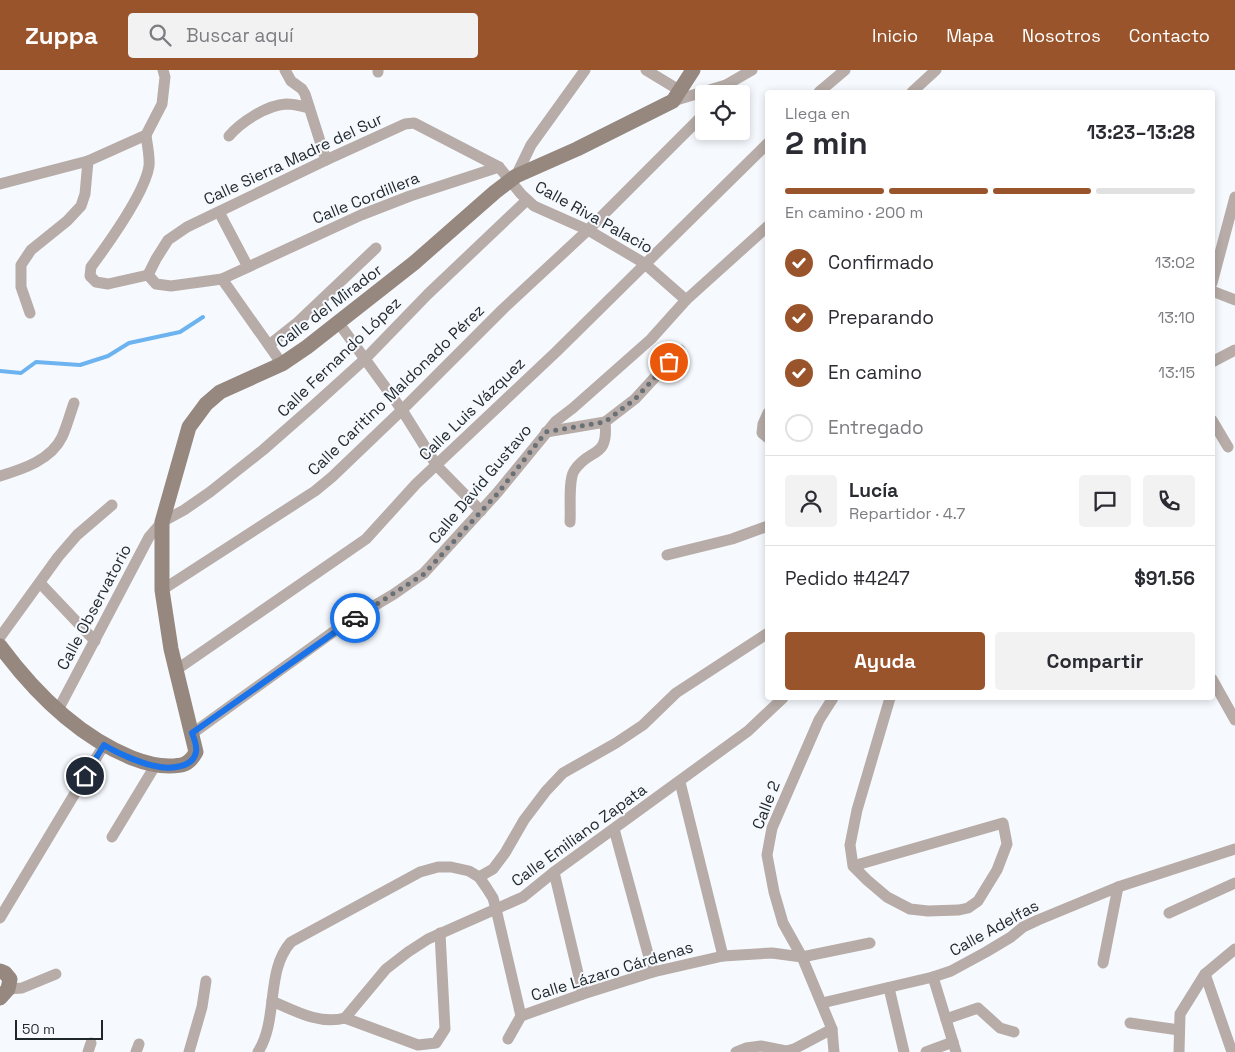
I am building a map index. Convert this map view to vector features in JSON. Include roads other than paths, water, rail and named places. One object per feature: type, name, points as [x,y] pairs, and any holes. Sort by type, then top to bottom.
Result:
[{"type":"street","points":[[286,70],[291,81],[302,89],[326,160]]},
{"type":"street","points":[[513,179],[531,145],[585,70]]},
{"type":"street","points":[[646,70],[676,96],[695,93]]},
{"type":"street","name":"Calle del Mirador","points":[[0,646],[16,668],[58,710],[88,735],[112,750],[155,766],[182,766],[192,761],[196,752],[176,670],[162,590],[162,522],[189,427],[206,404],[220,392],[282,364],[307,347],[414,263],[495,192],[513,179],[577,149],[676,96],[693,70]]},
{"type":"street","points":[[729,85],[752,70]]},
{"type":"street","points":[[821,90],[845,70]]},
{"type":"street","points":[[914,90],[936,70]]},
{"type":"street","points":[[148,275],[108,284],[96,282],[90,276],[91,267],[123,220],[146,177],[149,164],[146,135],[162,104],[164,74]]},
{"type":"street","points":[[229,136],[246,120],[273,107],[292,104],[310,108]]},
{"type":"street","name":"Calle Sierra Madre del Sur","points":[[148,275],[168,240],[187,227],[405,124],[414,123],[499,167]]},
{"type":"street","name":"Calle Caritino Maldonado Pérez","points":[[162,590],[314,491],[332,477],[503,309],[588,230],[695,123]]},
{"type":"street","points":[[0,184],[88,161],[146,135]]},
{"type":"street","name":"Calle Luis Vázquez","points":[[176,670],[366,539],[416,484],[556,352],[644,263],[765,146]]},
{"type":"street","points":[[30,313],[21,287],[21,265],[31,250],[67,222],[81,206],[88,161]]},
{"type":"street","name":"Calle Riva Palacio","points":[[499,167],[513,179],[520,194],[534,206],[588,230],[644,263],[686,300]]},
{"type":"street","name":"Calle Cordillera","points":[[148,275],[156,284],[170,286],[222,279],[361,215],[410,196],[499,167]]},
{"type":"street","points":[[1215,273],[1232,218],[1235,197]]},
{"type":"street","name":"Calle Fernando López","points":[[162,522],[210,492],[263,450],[365,358],[428,294],[527,200]]},
{"type":"street","points":[[219,212],[248,267]]},
{"type":"street","name":"Calle David Gustavo","points":[[192,733],[347,622],[424,574],[498,493],[556,421],[651,339],[686,300],[765,229]]},
{"type":"street","points":[[269,345],[298,322],[376,248]]},
{"type":"street","points":[[222,279],[282,364]]},
{"type":"street","points":[[1215,293],[1235,300]]},
{"type":"street","points":[[338,322],[402,410],[436,466],[481,511]]},
{"type":"street","points":[[546,432],[605,422],[635,399],[680,350]]},
{"type":"street","points":[[1215,360],[1235,350]]},
{"type":"street","points":[[0,476],[34,464],[47,454],[61,438],[74,403]]},
{"type":"street","points":[[765,420],[762,432],[765,435]]},
{"type":"street","points":[[570,522],[572,476],[578,466],[605,442],[605,422]]},
{"type":"street","points":[[1215,425],[1228,447]]},
{"type":"street","points":[[0,637],[58,557],[77,535],[112,505]]},
{"type":"street","name":"Calle Observatorio","points":[[58,710],[149,537],[162,522]]},
{"type":"street","points":[[667,555],[732,539],[765,527]]},
{"type":"street","points":[[40,583],[94,641]]},
{"type":"street","points":[[479,877],[493,869],[505,853],[524,820],[546,791],[563,773],[616,744],[643,725],[676,693],[765,635]]},
{"type":"street","points":[[1215,684],[1235,720]]},
{"type":"street","name":"Calle Emiliano Zapata","points":[[345,1018],[386,969],[408,952],[440,934],[523,897],[554,872],[748,731],[781,700]]},
{"type":"street","name":"Calle 2","points":[[832,700],[819,720],[772,828],[767,855],[774,892],[783,924],[802,957],[822,1003],[832,1029],[834,1052]]},
{"type":"street","points":[[853,866],[1003,823],[1007,844],[998,870],[978,901],[968,908],[959,910],[928,911],[910,909],[887,897],[853,866],[850,845],[857,810],[889,700]]},
{"type":"street","points":[[0,918],[104,745]]},
{"type":"street","points":[[112,837],[155,766]]},
{"type":"street","points":[[680,782],[723,956]]},
{"type":"street","points":[[614,830],[653,972]]},
{"type":"street","name":"Calle Adelfas","points":[[822,1003],[933,978],[951,971],[986,952],[1011,937],[1023,927],[1038,920],[1118,887],[1235,849]]},
{"type":"street","points":[[258,1052],[267,1032],[279,961],[286,948],[292,942],[420,872],[451,867],[469,871],[479,877],[493,898],[521,1016],[508,1039]]},
{"type":"street","points":[[554,872],[583,994]]},
{"type":"street","points":[[1169,913],[1235,883]]},
{"type":"street","points":[[1103,963],[1118,887]]},
{"type":"street","points":[[272,1002],[328,1021],[345,1018],[418,1045],[436,1043],[445,1029],[440,934]]},
{"type":"street","name":"Calle Lázaro Cárdenas","points":[[521,1016],[653,972],[723,956],[772,953],[802,957],[870,943]]},
{"type":"street","points":[[1179,1052],[1180,1014],[1205,974],[1235,949]]},
{"type":"street","points":[[4,984],[22,988],[56,974]]},
{"type":"street","points":[[1205,974],[1232,1052]]},
{"type":"street","points":[[926,1052],[955,1047],[933,978]]},
{"type":"street","points":[[189,1052],[202,1007],[206,981]]},
{"type":"street","points":[[889,988],[904,1052]]},
{"type":"street","points":[[946,1019],[978,1008],[1000,1028],[1014,1032]]},
{"type":"street","points":[[1130,1023],[1179,1030]]},
{"type":"street","points":[[736,1052],[746,1048],[761,1046],[786,1051],[794,1049],[832,1029]]},
{"type":"waterway","points":[[0,371],[21,373],[36,362],[80,365],[108,356],[129,343],[180,332],[203,317]]}]
